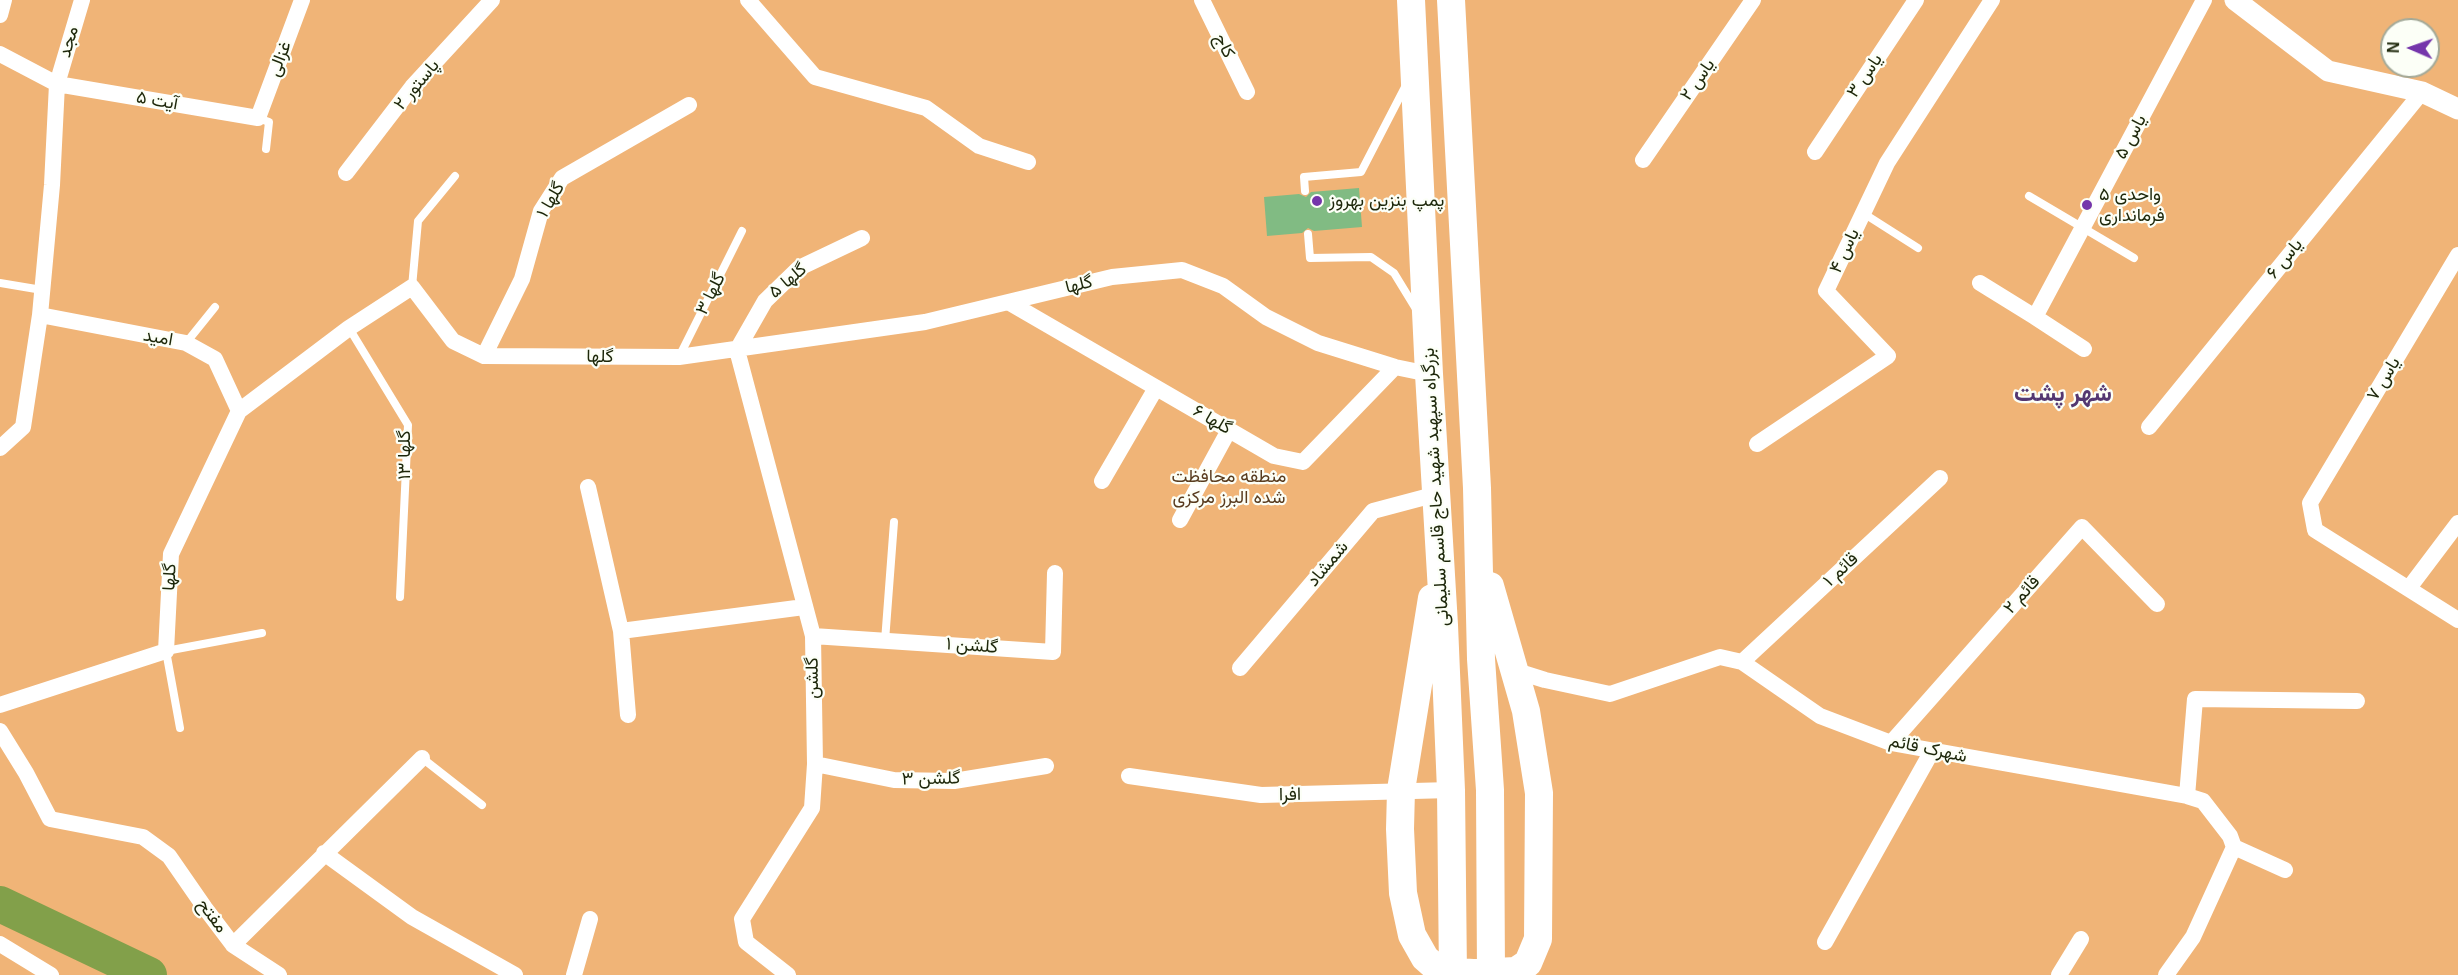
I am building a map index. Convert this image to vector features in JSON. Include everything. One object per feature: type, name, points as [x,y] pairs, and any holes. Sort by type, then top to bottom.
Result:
[{"type":"highway","name":"بزرگراه سپهبد شهید حاج قاسم سلیمانی","points":[[1411,0],[1451,790],[1453,975]]},
{"type":"highway","name":"بزرگراه سپهبد شهید حاج قاسم سلیمانی","points":[[1451,0],[1478,542],[1481,659],[1490,790],[1491,975]]},
{"type":"highway","points":[[1440,549],[1401,790],[1403,893],[1412,936],[1425,958],[1440,971],[1473,973],[1516,971],[1528,963],[1538,939],[1539,793],[1526,711],[1478,542]]},
{"type":"street","points":[[0,15],[4,0]]},
{"type":"street","name":"مجد","points":[[57,84],[82,0]]},
{"type":"street","name":"غزالی","points":[[258,118],[302,0]]},
{"type":"street","name":"پاستور ۲","points":[[346,173],[412,87],[492,0]]},
{"type":"street","points":[[748,0],[815,77],[926,108],[980,146],[1028,162]]},
{"type":"street","name":"کاج","points":[[1202,0],[1247,92]]},
{"type":"street","name":"یاس ۲","points":[[1643,160],[1753,0]]},
{"type":"street","name":"یاس ۳","points":[[1815,152],[1916,0]]},
{"type":"street","name":"یاس ۴","points":[[1757,444],[1888,356],[1826,291],[1887,163],[1992,0]]},
{"type":"street","name":"یاس ۵","points":[[2035,317],[2204,0]]},
{"type":"street","points":[[2235,0],[2328,71],[2422,92],[2458,109]]},
{"type":"street","name":"آیت ۵","points":[[0,54],[57,84],[258,118]]},
{"type":"street","points":[[0,448],[23,427],[40,315],[52,185],[57,84]]},
{"type":"street","name":"یاس ۶","points":[[2149,427],[2422,92]]},
{"type":"street","name":"گلها ۱","points":[[484,356],[522,279],[541,211],[562,178],[689,105]]},
{"type":"street","name":"گلها ۵","points":[[737,350],[765,301],[799,268],[862,238]]},
{"type":"street","name":"یاس ۷","points":[[2409,588],[2315,530],[2310,503],[2458,255]]},
{"type":"street","name":"گلها","points":[[166,651],[171,554],[240,411],[349,328],[412,287],[453,342],[484,356],[679,357],[925,322],[1112,277],[1182,270],[1223,286],[1266,317],[1318,343],[1395,367],[1429,374]]},
{"type":"street","points":[[1980,283],[2084,349]]},
{"type":"street","name":"گلها ۶","points":[[1010,303],[1274,456],[1303,462],[1395,367]]},
{"type":"street","name":"امید","points":[[40,315],[186,343],[215,359],[240,411]]},
{"type":"street","name":"گلشن","points":[[737,350],[813,636],[815,764],[812,808],[742,919],[747,942],[788,975]]},
{"type":"street","points":[[1102,481],[1156,388]]},
{"type":"street","points":[[1180,520],[1229,430]]},
{"type":"street","name":"قائم ۱","points":[[1742,662],[1940,478]]},
{"type":"street","points":[[588,487],[621,632],[628,715]]},
{"type":"street","name":"شمشاد","points":[[1240,668],[1373,511],[1437,494]]},
{"type":"street","points":[[2458,523],[2409,588],[2458,620]]},
{"type":"street","name":"قائم ۲","points":[[1890,743],[2082,527],[2157,604]]},
{"type":"street","name":"گلشن ۱","points":[[813,636],[1053,652],[1055,573]]},
{"type":"street","points":[[621,632],[804,607]]},
{"type":"street","points":[[0,705],[166,651]]},
{"type":"street","name":"شهرک قائم","points":[[1481,659],[1545,680],[1610,694],[1720,657],[1742,662],[1820,716],[1890,743],[2187,796],[2203,801],[2230,836],[2234,847]]},
{"type":"street","points":[[2187,796],[2195,699],[2357,701]]},
{"type":"street","name":"مفتح","points":[[0,731],[50,819],[143,837],[170,856],[204,908],[233,945],[422,758]]},
{"type":"street","points":[[1825,942],[1932,751]]},
{"type":"street","name":"گلشن ۳","points":[[815,764],[894,780],[954,781],[1046,766]]},
{"type":"street","name":"افرا","points":[[1130,776],[1261,795],[1451,790]]},
{"type":"street","points":[[2166,975],[2193,937],[2234,847],[2285,870]]},
{"type":"street","points":[[324,853],[412,917],[515,975]]},
{"type":"street","points":[[574,975],[590,919]]},
{"type":"street","points":[[2059,975],[2080,939]]},
{"type":"street","points":[[0,944],[51,975]]},
{"type":"street","points":[[233,945],[279,975]]},
{"type":"lane","points":[[1305,191],[1304,177],[1361,172],[1414,71]]},
{"type":"lane","points":[[258,118],[269,122],[266,149]]},
{"type":"lane","points":[[412,287],[418,221],[454,176]]},
{"type":"lane","points":[[2029,196],[2133,258]]},
{"type":"lane","points":[[1863,213],[1918,248]]},
{"type":"lane","name":"گلها ۳","points":[[679,357],[742,231]]},
{"type":"lane","points":[[1308,234],[1310,258],[1371,257],[1394,273],[1427,328]]},
{"type":"lane","points":[[0,283],[42,290]]},
{"type":"lane","points":[[186,343],[215,307]]},
{"type":"lane","name":"گلها ۱۳","points":[[349,328],[408,426],[400,597]]},
{"type":"lane","points":[[885,641],[894,522]]},
{"type":"lane","points":[[180,728],[166,651],[262,633]]},
{"type":"lane","points":[[422,758],[482,805]]},
{"type":"green space","name":"منطقه محافظت شده البرز مرکزی","points":[[0,0],[2458,0],[2458,975],[0,975]]},
{"type":"building","points":[[1359,188],[1362,227],[1314,231],[1308,228],[1302,233],[1267,236],[1264,197],[1299,194],[1306,197],[1311,192]]},
{"type":"waterway","points":[[0,904],[149,975]]},
{"type":"place","name":"پمپ بنزین بهروز","points":[[1317,201]]},
{"type":"place","name":"۵ واحدی فرمانداری","points":[[2087,205]]},
{"type":"district","name":"شهر پشت","points":[[2063,394]]}]
